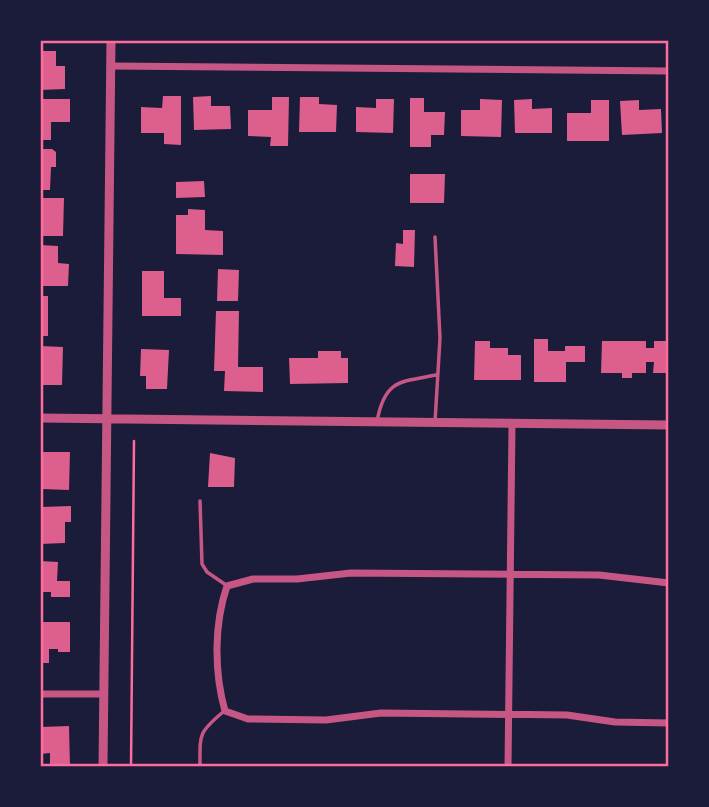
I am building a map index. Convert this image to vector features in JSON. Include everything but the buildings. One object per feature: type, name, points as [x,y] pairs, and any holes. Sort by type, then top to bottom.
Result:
[{"type":"street","points":[[103,767],[111,40]]},
{"type":"street","points":[[111,66],[669,71]]},
{"type":"street","points":[[40,418],[669,425]]},
{"type":"street","points":[[508,767],[512,425]]},
{"type":"street","points":[[669,583],[599,575],[351,573],[297,579],[253,579],[227,586],[219,609],[218,687],[225,711],[248,719],[326,720],[382,713],[568,715],[615,722],[669,723]]},
{"type":"street","points":[[40,694],[104,694]]},
{"type":"lane","points":[[435,237],[439,317],[435,424]]},
{"type":"lane","points":[[377,423],[381,401],[388,390],[401,382],[436,375]]},
{"type":"lane","points":[[200,501],[202,564],[207,572],[227,586]]},
{"type":"lane","points":[[200,767],[200,736],[206,727],[225,711]]},
{"type":"path","points":[[131,767],[134,441]]}]
